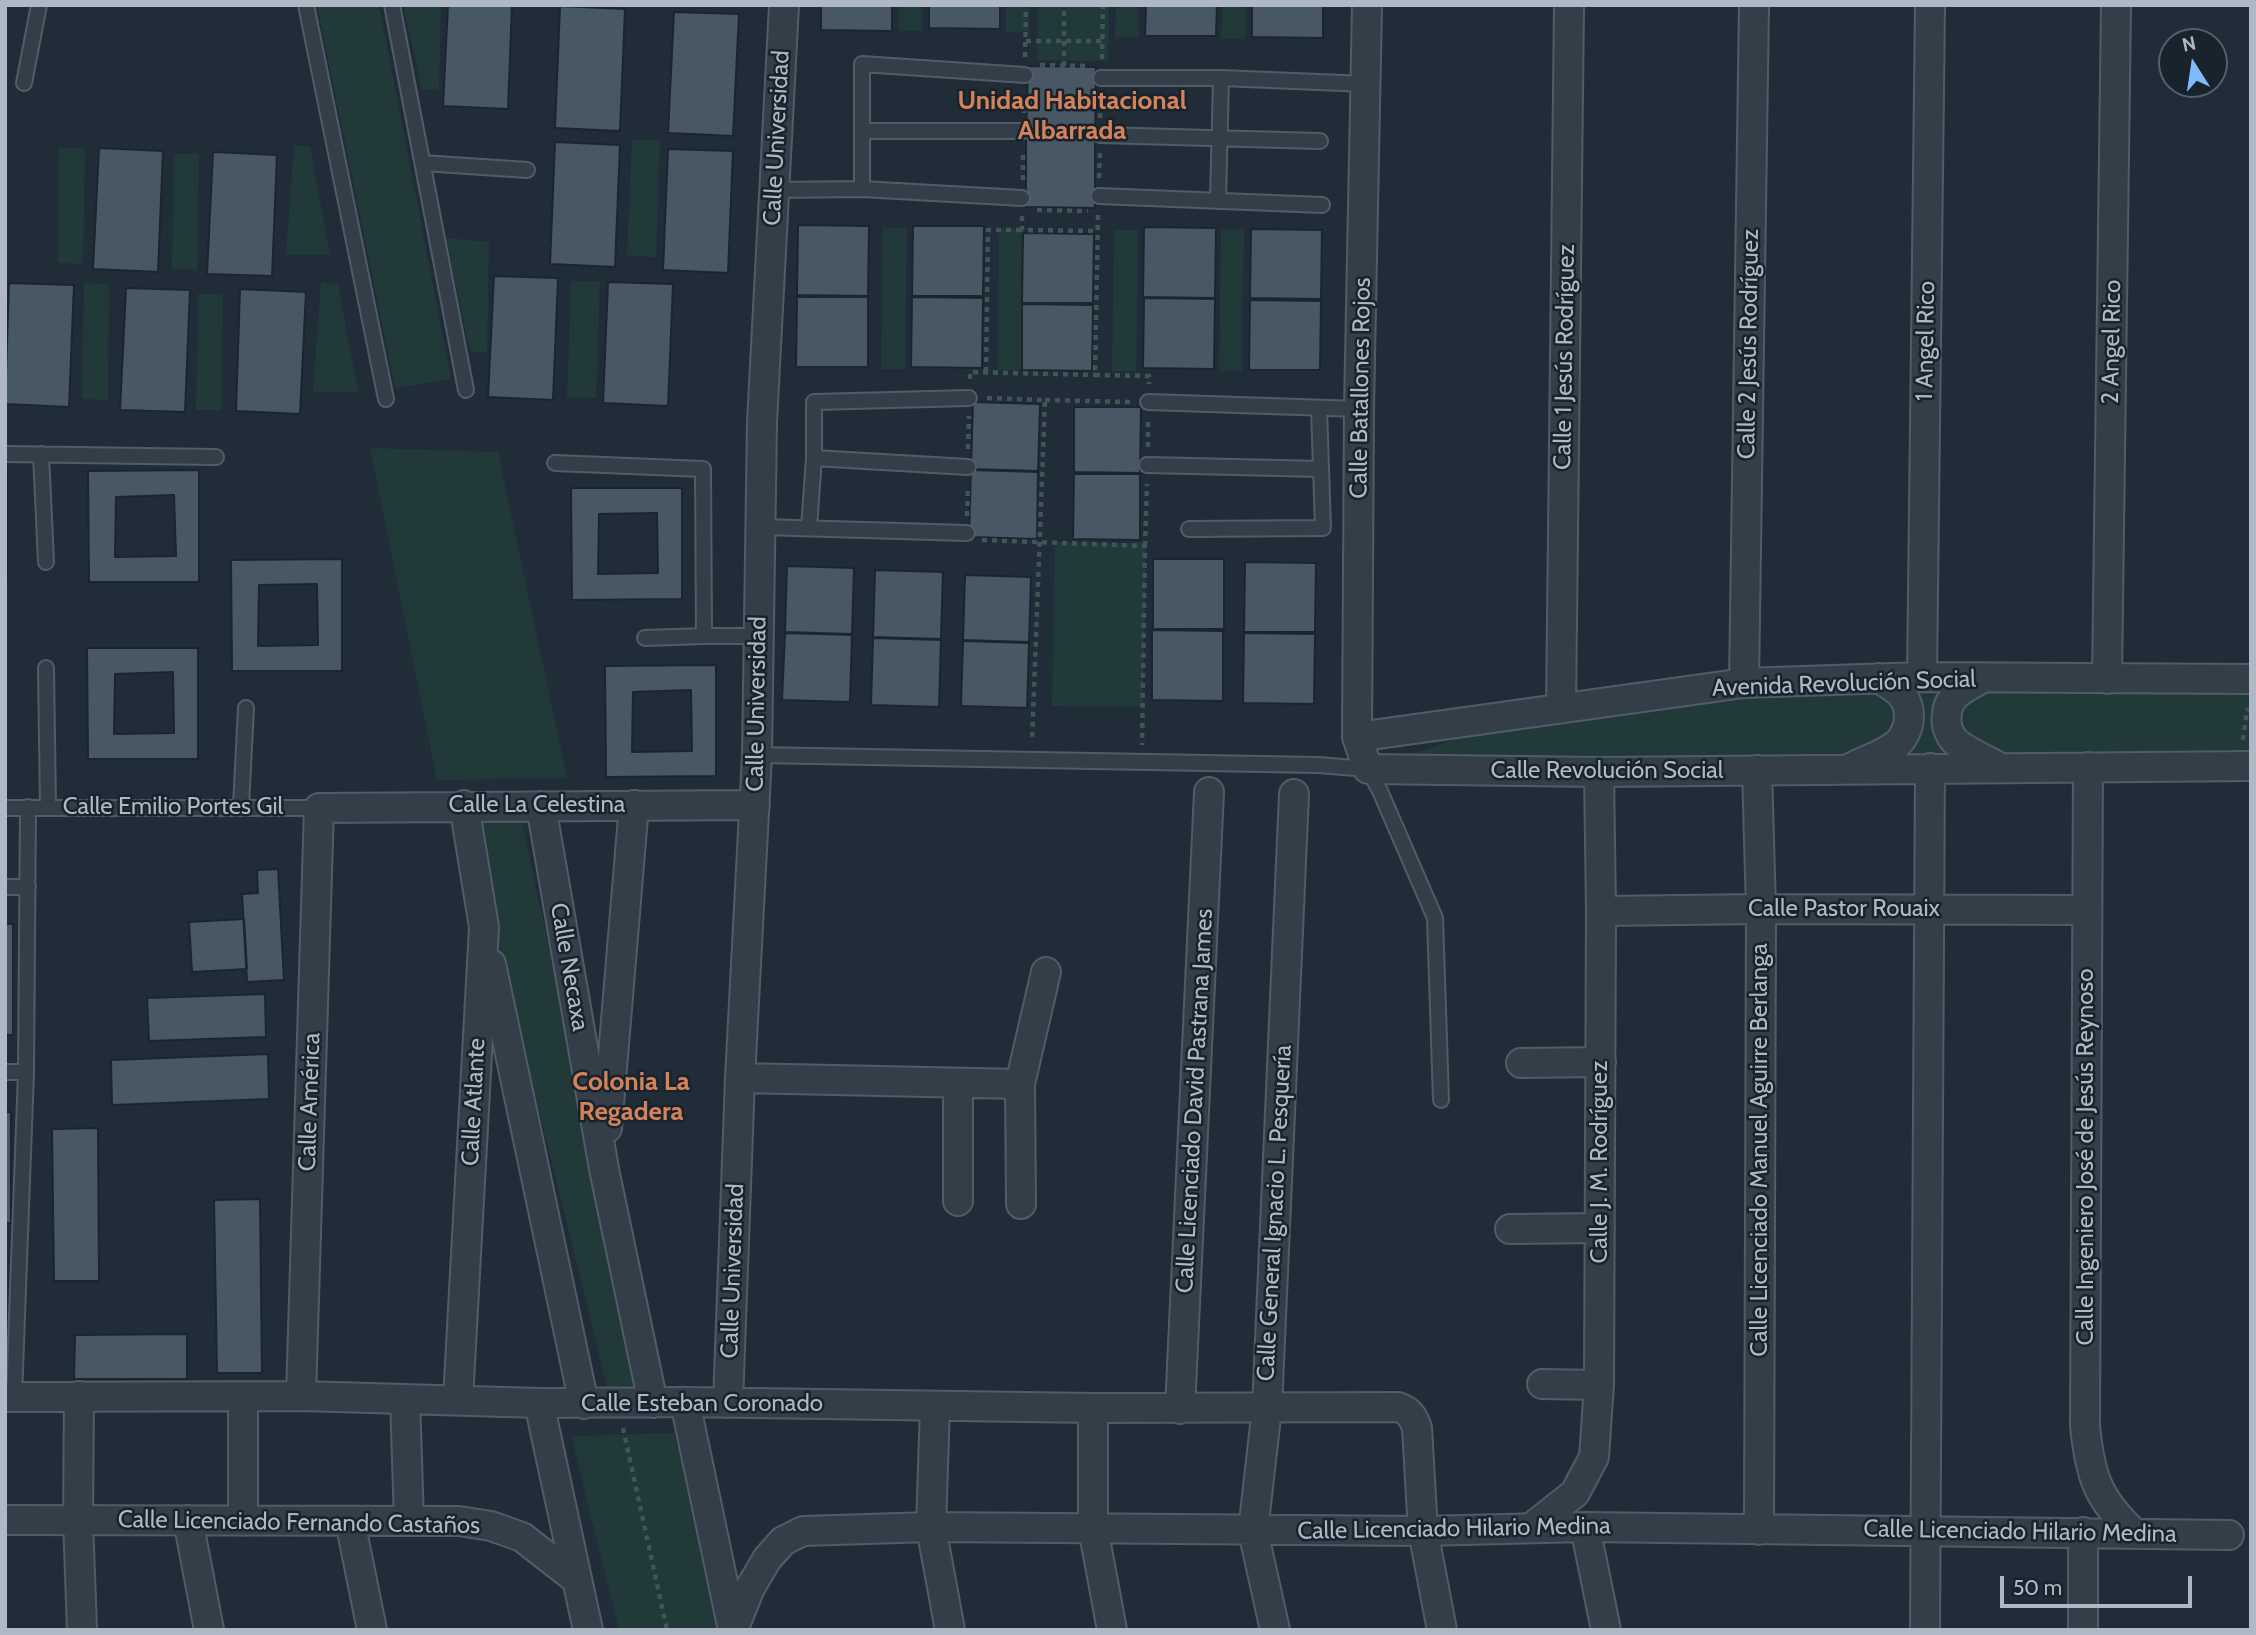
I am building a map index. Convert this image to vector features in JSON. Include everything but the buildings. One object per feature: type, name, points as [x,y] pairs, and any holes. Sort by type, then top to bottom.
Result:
[{"type":"street","name":"Calle Universidad","points":[[728,1403],[740,1078],[757,755],[762,422],[784,5]]},
{"type":"street","name":"Calle Batallones Rojos","points":[[1367,5],[1359,410],[1357,737],[1368,769]]},
{"type":"street","name":"Calle 1 Jesús Rodríguez","points":[[1560,708],[1569,5]]},
{"type":"street","name":"Calle 2 Jesús Rodríguez","points":[[1744,682],[1754,5]]},
{"type":"street","name":"1 Angel Rico","points":[[1922,677],[1930,5]]},
{"type":"street","name":"2 Angel Rico","points":[[2107,679],[2116,5]]},
{"type":"street","name":"Avenida Revolución Social","points":[[1357,737],[1744,682],[1922,677],[2251,678]]},
{"type":"street","name":"Calle Revolución Social","points":[[1846,770],[1898,744],[1906,732],[1910,715],[1906,699],[1895,687],[1878,678]]},
{"type":"street","name":"Calle Revolución Social","points":[[1983,678],[1961,690],[1949,702],[1945,714],[1948,732],[1957,744],[2001,768]]},
{"type":"street","name":"Calle Revolución Social","points":[[1368,769],[1599,772],[2088,767],[2247,753]]},
{"type":"street","name":"Calle Ingeniero José de Jesús Reynoso","points":[[2088,767],[2085,1426],[2091,1471],[2101,1494],[2112,1512],[2133,1532]]},
{"type":"street","points":[[1925,1630],[1930,768]]},
{"type":"street","name":"Calle Licenciado Manuel Aguirre Berlanga","points":[[1757,771],[1761,909],[1759,1530]]},
{"type":"street","name":"Calle J. M. Rodríguez","points":[[1532,1527],[1575,1493],[1594,1457],[1599,1385],[1599,772]]},
{"type":"street","name":"Calle Licenciado David Pastrana James","points":[[1180,1409],[1209,792]]},
{"type":"street","name":"Calle General Ignacio L. Pesquería","points":[[1275,1630],[1253,1531],[1267,1408],[1294,793]]},
{"type":"street","name":"Calle Atlante","points":[[458,1400],[484,927],[464,805]]},
{"type":"street","name":"Calle Necaxa","points":[[604,1169],[634,805]]},
{"type":"street","name":"Calle La Celestina","points":[[319,808],[755,805]]},
{"type":"street","name":"Calle Necaxa","points":[[541,806],[604,1169],[653,1403]]},
{"type":"street","name":"Calle América","points":[[301,1396],[319,808]]},
{"type":"street","name":"Calle Pastor Rouaix","points":[[1601,911],[2087,910]]},
{"type":"street","points":[[484,927],[584,1404]]},
{"type":"street","points":[[1021,1204],[1020,1084],[1046,972]]},
{"type":"street","points":[[1521,1063],[1601,1062]]},
{"type":"street","points":[[740,1078],[1020,1084]]},
{"type":"street","points":[[958,1084],[958,1201]]},
{"type":"street","points":[[1510,1229],[1600,1228]]},
{"type":"street","points":[[1542,1384],[1599,1385]]},
{"type":"street","points":[[79,1396],[78,1520],[82,1630]]},
{"type":"street","name":"Calle Esteban Coronado","points":[[9,1397],[301,1396],[584,1404],[685,1402],[1180,1409],[1398,1407],[1408,1411],[1417,1428],[1423,1531]]},
{"type":"street","points":[[243,1398],[243,1521]]},
{"type":"street","points":[[405,1399],[409,1521]]},
{"type":"street","points":[[685,1402],[733,1630]]},
{"type":"street","points":[[539,1403],[588,1630]]},
{"type":"street","points":[[935,1406],[931,1527],[950,1630]]},
{"type":"street","points":[[1093,1408],[1093,1528],[1112,1630]]},
{"type":"street","name":"Calle Licenciado Fernando Castaños","points":[[5,1520],[459,1521],[491,1526],[522,1536],[576,1580]]},
{"type":"street","points":[[188,1520],[209,1630]]},
{"type":"street","points":[[350,1521],[372,1630]]},
{"type":"street","name":"Calle Licenciado Hilario Medina","points":[[733,1630],[750,1588],[767,1559],[783,1541],[803,1531],[931,1527],[1423,1531],[1585,1527],[2229,1535]]},
{"type":"street","points":[[1585,1527],[1606,1630]]},
{"type":"street","points":[[1423,1531],[1443,1630]]},
{"type":"street","points":[[2083,1532],[2083,1630]]},
{"type":"lane","points":[[24,83],[39,5]]},
{"type":"lane","points":[[306,5],[386,399]]},
{"type":"lane","points":[[392,5],[466,390]]},
{"type":"lane","points":[[862,189],[863,64],[1025,75]]},
{"type":"lane","points":[[1101,78],[1221,78],[1367,84]]},
{"type":"lane","points":[[1218,200],[1221,78]]},
{"type":"lane","points":[[862,131],[1024,131]]},
{"type":"lane","points":[[1100,135],[1320,141]]},
{"type":"lane","points":[[423,163],[527,170]]},
{"type":"lane","points":[[774,190],[862,189],[1022,198]]},
{"type":"lane","points":[[1099,203],[1218,200],[1322,205]]},
{"type":"lane","points":[[809,528],[814,458],[814,402],[970,398]]},
{"type":"lane","points":[[1148,402],[1359,410]]},
{"type":"lane","points":[[1189,529],[1323,528],[1319,408]]},
{"type":"lane","points":[[5,454],[216,457]]},
{"type":"lane","points":[[41,454],[47,562]]},
{"type":"lane","points":[[814,458],[968,467]]},
{"type":"lane","points":[[555,463],[703,469],[704,636]]},
{"type":"lane","points":[[1147,466],[1321,470]]},
{"type":"lane","points":[[761,527],[967,533]]},
{"type":"lane","points":[[645,638],[759,636]]},
{"type":"lane","points":[[46,668],[48,807]]},
{"type":"lane","points":[[241,806],[246,708]]},
{"type":"lane","points":[[757,755],[1318,765],[1368,769],[1435,918],[1441,1100]]},
{"type":"lane","points":[[9,1397],[12,1271],[26,1072],[28,807]]},
{"type":"lane","name":"Calle Emilio Portes Gil","points":[[5,808],[319,808]]},
{"type":"lane","points":[[5,887],[28,887]]},
{"type":"lane","points":[[5,1072],[26,1072]]},
{"type":"path","points":[[1063,66],[1064,5]]},
{"type":"path","points":[[1026,41],[1102,41]]},
{"type":"path","points":[[1038,65],[1089,66]]},
{"type":"path","points":[[1035,211],[1099,203]]},
{"type":"path","points":[[986,372],[988,230],[1022,230]]},
{"type":"path","points":[[1095,374],[1098,231]]},
{"type":"path","points":[[1142,762],[1149,376],[970,372],[966,540],[1145,546]]},
{"type":"path","points":[[970,398],[1148,402]]},
{"type":"path","points":[[1032,761],[1045,400]]},
{"type":"path","points":[[2247,753],[2247,710],[2251,709]]},
{"type":"path","points":[[618,1403],[667,1630]]},
{"type":"green space","points":[[317,5],[379,5],[451,379],[395,388]]},
{"type":"green space","points":[[403,5],[441,5],[439,90],[422,89]]},
{"type":"green space","points":[[899,5],[922,5],[922,31],[899,31]]},
{"type":"green space","points":[[1006,5],[1030,5],[1029,32],[1006,32]]},
{"type":"green space","points":[[1038,5],[1109,5],[1108,61],[1037,60]]},
{"type":"green space","points":[[1116,5],[1139,5],[1139,37],[1115,37]]},
{"type":"green space","points":[[1222,5],[1246,5],[1245,39],[1221,39]]},
{"type":"green space","points":[[632,140],[660,140],[656,257],[627,256]]},
{"type":"green space","points":[[294,145],[310,147],[330,255],[286,255]]},
{"type":"green space","points":[[59,148],[85,148],[83,264],[58,263]]},
{"type":"green space","points":[[174,154],[199,154],[197,269],[172,269]]},
{"type":"green space","points":[[883,228],[907,228],[905,369],[881,369]]},
{"type":"green space","points":[[999,228],[1022,229],[1021,370],[997,370]]},
{"type":"green space","points":[[1221,229],[1244,229],[1242,371],[1219,371]]},
{"type":"green space","points":[[1114,230],[1138,230],[1136,371],[1112,371]]},
{"type":"green space","points":[[446,238],[489,242],[487,353],[470,351]]},
{"type":"green space","points":[[571,281],[600,281],[596,398],[567,397]]},
{"type":"green space","points":[[321,282],[338,284],[358,392],[313,392]]},
{"type":"green space","points":[[84,283],[109,284],[108,400],[82,399]]},
{"type":"green space","points":[[198,294],[223,294],[221,410],[196,410]]},
{"type":"green space","points":[[370,448],[498,452],[567,778],[437,780]]},
{"type":"green space","points":[[1055,542],[1146,543],[1143,707],[1052,706]]},
{"type":"green space","points":[[1746,668],[2251,670],[2251,750],[1402,758],[1564,701]]},
{"type":"green space","points":[[520,813],[643,1384],[607,1387],[502,960],[478,814]]},
{"type":"green space","points":[[674,1433],[721,1612],[715,1630],[619,1630],[571,1436]]},
{"type":"district","name":"Unidad Habitacional Albarrada","points":[[1072,116]]},
{"type":"district","name":"Colonia La Regadera","points":[[631,1097]]}]
